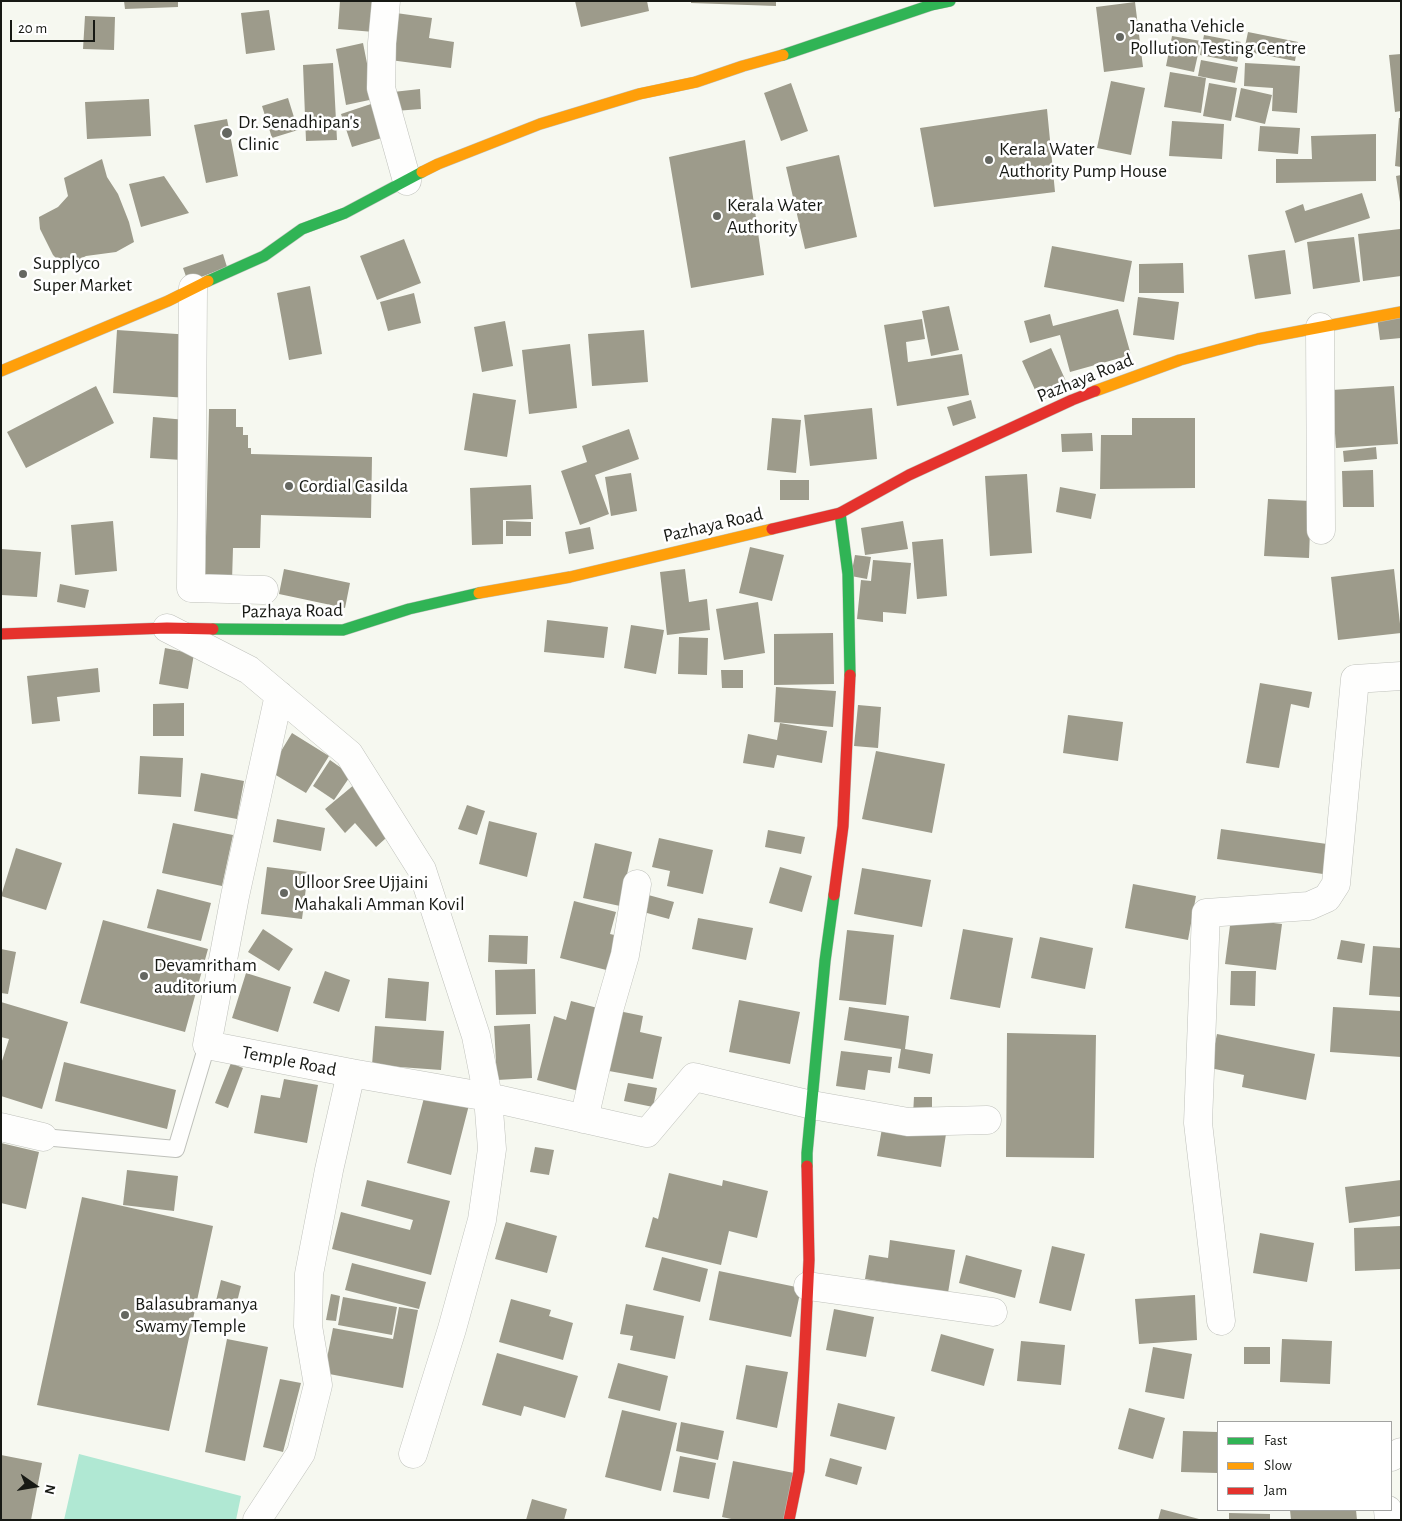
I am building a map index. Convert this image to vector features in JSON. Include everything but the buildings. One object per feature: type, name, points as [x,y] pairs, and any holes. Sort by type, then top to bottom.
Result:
[{"type":"street","points":[[386,1],[382,43],[381,88],[407,181]]},
{"type":"street","points":[[1,371],[168,301],[264,256],[302,229],[345,213],[438,164],[540,124],[639,94],[696,82],[743,66],[801,50],[937,2]]},
{"type":"street","points":[[193,288],[191,588],[264,590]]},
{"type":"street","name":"Pazhaya Road","points":[[1,634],[167,628],[343,630],[409,609],[489,591],[570,577],[840,513],[909,475],[1072,400],[1180,360],[1258,340],[1401,312]]},
{"type":"street","points":[[1320,328],[1321,530]]},
{"type":"street","points":[[789,1520],[799,1471],[809,1260],[807,1153],[825,961],[842,826],[851,663],[848,574],[840,513]]},
{"type":"street","points":[[167,628],[248,670],[349,754],[422,870],[476,1036],[488,1097],[492,1150],[482,1220],[452,1329],[413,1454]]},
{"type":"street","points":[[1221,1321],[1198,1123],[1206,913],[1308,906],[1327,898],[1336,884],[1355,678],[1401,676]]},
{"type":"street","points":[[207,1045],[237,887],[279,695]]},
{"type":"street","points":[[584,1119],[609,1010],[624,955],[637,884]]},
{"type":"street","name":"Temple Road","points":[[207,1045],[351,1073],[309,1274],[308,1326],[318,1385],[301,1453],[257,1520]]},
{"type":"street","points":[[351,1073],[488,1097],[647,1133],[694,1077],[812,1105],[908,1122],[987,1120]]},
{"type":"street","points":[[1,1127],[43,1137]]},
{"type":"street","points":[[808,1286],[994,1312]]},
{"type":"lane","points":[[43,1137],[176,1149],[207,1045]]},
{"type":"shaded area","points":[[79,1454],[241,1496],[236,1520],[64,1520]]},
{"type":"traffic: fast","points":[[783,55],[931,5],[950,1]]},
{"type":"traffic: fast","points":[[208,281],[264,256],[302,229],[345,213],[422,172]]},
{"type":"traffic: fast","points":[[840,513],[848,574],[850,675]]},
{"type":"traffic: fast","points":[[213,629],[343,630],[409,609],[479,593]]},
{"type":"traffic: fast","points":[[807,1166],[825,961],[834,895]]},
{"type":"traffic: slow","points":[[422,172],[540,124],[639,94],[696,82],[783,55]]},
{"type":"traffic: slow","points":[[1,371],[168,301],[208,281]]},
{"type":"traffic: slow","points":[[1095,391],[1180,360],[1258,339],[1401,312]]},
{"type":"traffic: slow","points":[[479,593],[570,577],[772,529]]},
{"type":"traffic: jam","points":[[772,529],[840,513],[909,475],[1095,391]]},
{"type":"traffic: jam","points":[[1,634],[167,628],[213,629]]},
{"type":"traffic: jam","points":[[834,895],[843,826],[850,675]]},
{"type":"traffic: jam","points":[[789,1520],[799,1471],[809,1260],[807,1166]]},
{"type":"place","name":"Janatha Vehicle Pollution Testing Centre","points":[[1120,37]]},
{"type":"place","name":"Dr. Senadhipan's Clinic","points":[[227,133]]},
{"type":"place","name":"Kerala Water Authority Pump House","points":[[989,160]]},
{"type":"place","name":"Kerala Water Authority","points":[[717,216]]},
{"type":"place","name":"Supplyco Super Market","points":[[23,274]]},
{"type":"place","name":"Cordial Casilda","points":[[289,486]]},
{"type":"place","name":"Ulloor Sree Ujjaini Mahakali Amman Kovil","points":[[284,893]]},
{"type":"place","name":"Devamritham auditorium","points":[[144,976]]},
{"type":"place","name":"Balasubramanya Swamy Temple","points":[[125,1315]]}]
